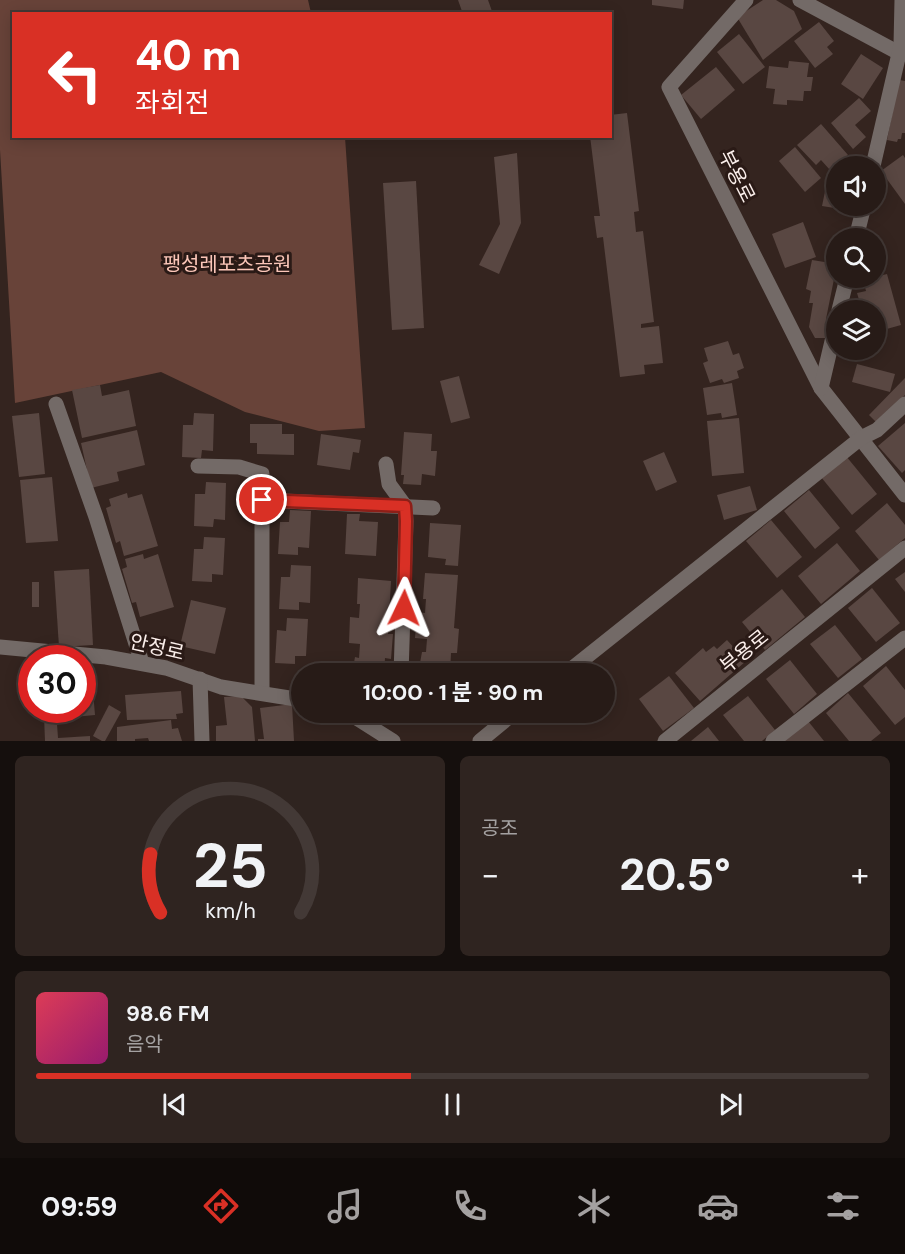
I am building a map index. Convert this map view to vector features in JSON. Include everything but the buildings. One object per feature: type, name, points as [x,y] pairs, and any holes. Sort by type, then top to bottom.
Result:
[{"type":"street","name":"부용로","points":[[746,0],[669,87],[821,388],[905,495]]},
{"type":"street","points":[[800,0],[902,53]]},
{"type":"street","points":[[876,156],[902,53],[902,0]]},
{"type":"street","points":[[821,388],[828,360]]},
{"type":"street","points":[[56,404],[96,517],[142,663]]},
{"type":"street","points":[[579,663],[861,438],[877,430],[905,404]]},
{"type":"street","points":[[386,464],[389,484],[405,506],[401,663]]},
{"type":"street","points":[[198,466],[239,467],[262,474],[262,693]]},
{"type":"street","points":[[262,500],[433,508]]},
{"type":"street","name":"부용로","points":[[665,741],[905,548]]},
{"type":"street","points":[[773,741],[905,638]]},
{"type":"street","name":"안정로","points":[[0,647],[106,657],[142,663],[166,668],[221,687],[291,698]]},
{"type":"street","points":[[200,679],[202,741]]},
{"type":"street","points":[[364,723],[393,741]]},
{"type":"street","points":[[480,741],[502,723]]},
{"type":"green space","name":"팽성레포츠공원","points":[[0,0],[308,0],[311,12],[12,12],[12,138],[345,138],[365,428],[319,431],[245,412],[161,372],[15,403],[0,150]]},
{"type":"route","points":[[262,500],[405,506],[404,608]]}]
